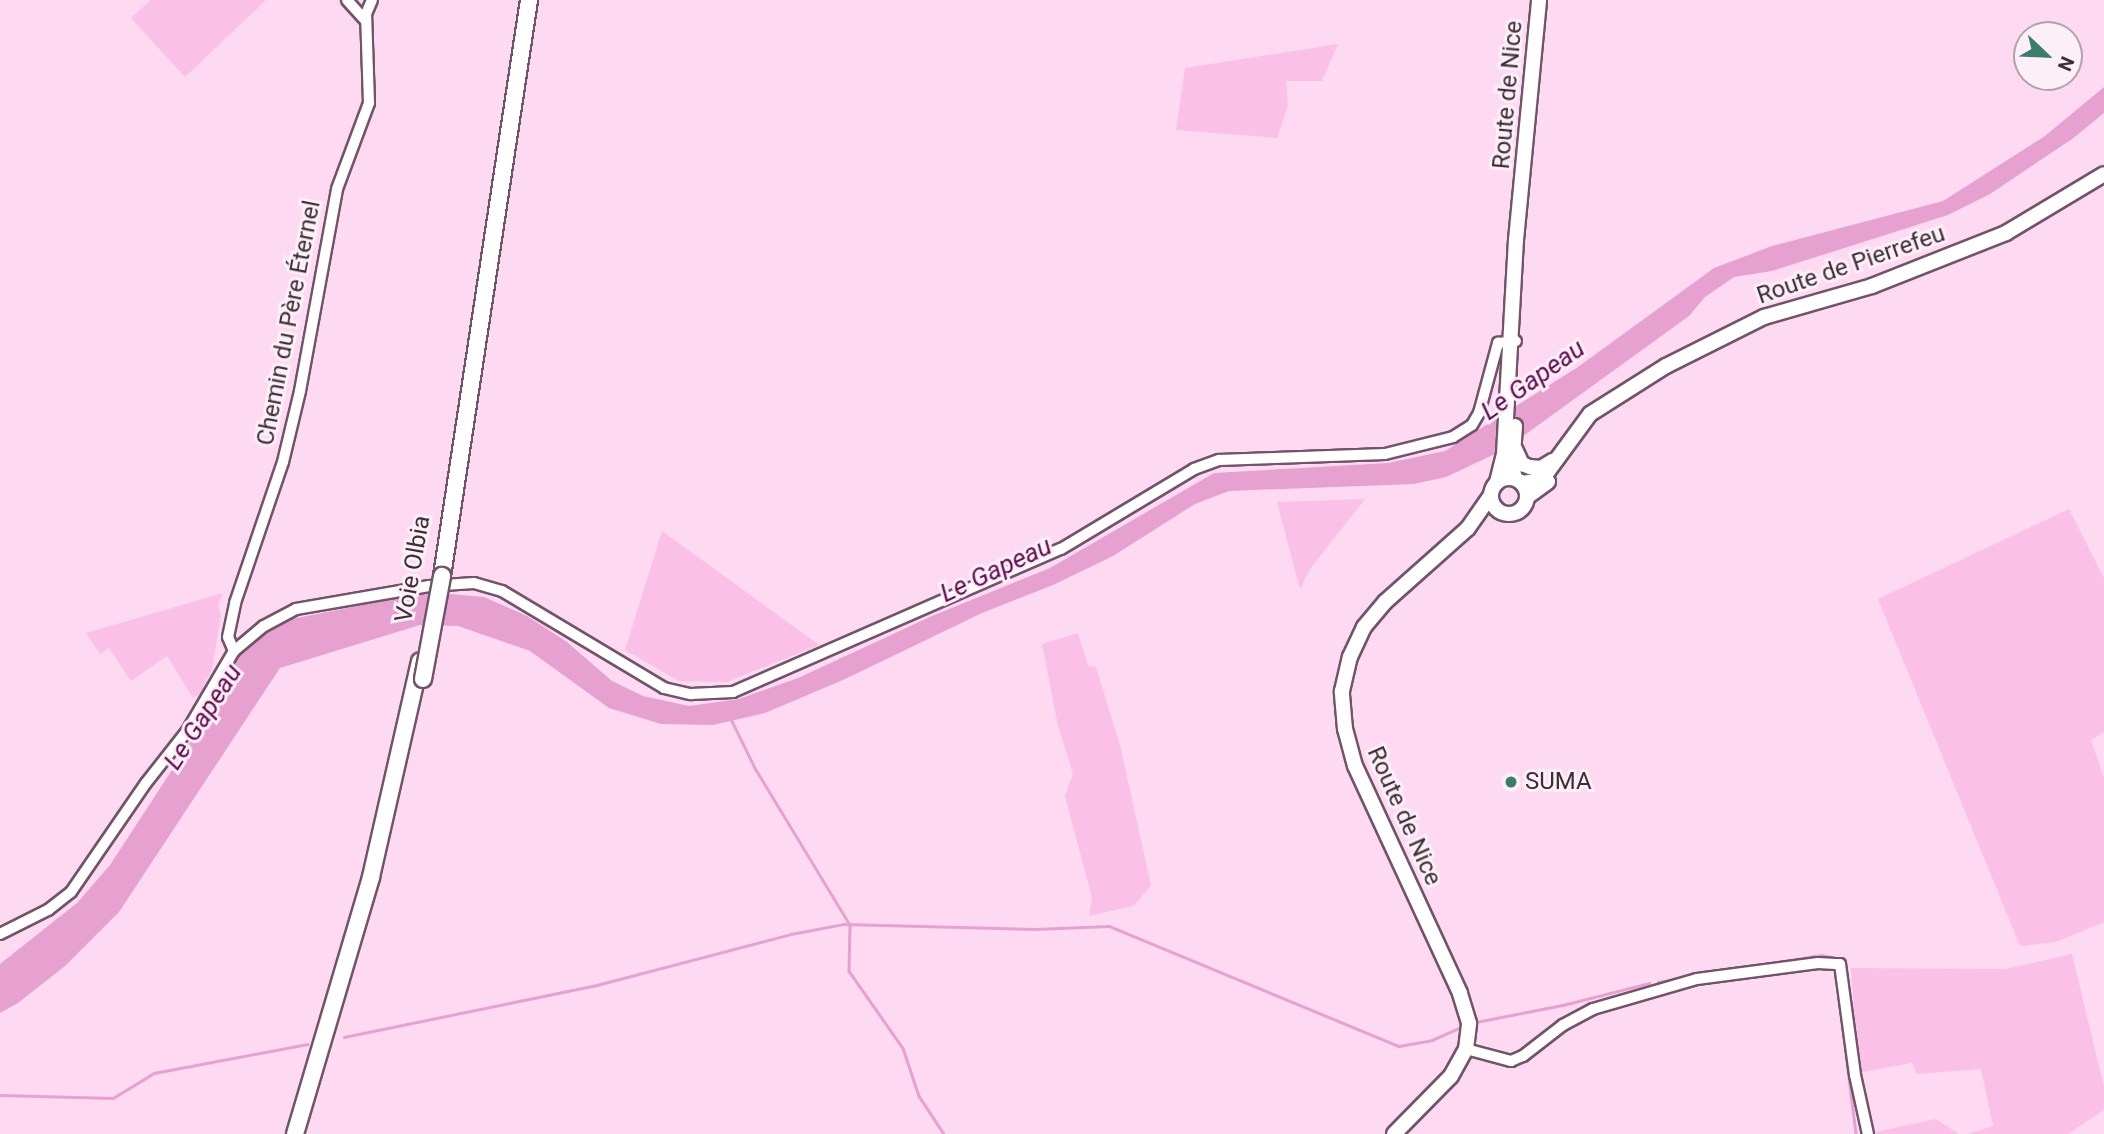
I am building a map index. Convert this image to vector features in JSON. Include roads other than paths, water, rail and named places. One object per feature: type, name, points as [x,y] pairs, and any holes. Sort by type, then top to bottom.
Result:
[{"type":"highway","name":"Voie Olbia","points":[[439,576],[521,0]]},
{"type":"highway","name":"Voie Olbia","points":[[305,1134],[373,896],[420,679],[439,576],[528,0]]},
{"type":"highway","name":"Voie Olbia","points":[[295,1134],[369,888],[420,679]]},
{"type":"main road","name":"Route de Nice","points":[[1522,194],[1539,0]]},
{"type":"main road","name":"Route de Pierrefeu","points":[[1613,398],[1666,366],[1764,317],[1872,286],[2006,233],[2104,174]]},
{"type":"main road","points":[[1512,394],[1512,341],[1522,194]]},
{"type":"main road","points":[[1490,497],[1501,512],[1510,514],[1519,510],[1521,486],[1509,451],[1522,194]]},
{"type":"main road","points":[[1521,486],[1540,479],[1590,414],[1613,398]]},
{"type":"main road","points":[[1497,482],[1506,478],[1521,486],[1553,477],[1613,398]]},
{"type":"main road","points":[[1509,451],[1530,467],[1541,468],[1558,455]]},
{"type":"main road","points":[[1468,528],[1490,497],[1509,451]]},
{"type":"main road","points":[[1468,528],[1501,512]]},
{"type":"main road","name":"Route de Nice","points":[[1466,1049],[1469,1023],[1466,1007],[1355,766],[1345,729],[1342,691],[1350,657],[1364,627],[1385,602],[1468,528]]},
{"type":"main road","points":[[1394,1134],[1442,1087],[1466,1049]]},
{"type":"street","points":[[347,0],[366,21]]},
{"type":"street","name":"Chemin du Père Éternel","points":[[234,651],[228,637],[235,603],[283,462],[300,391],[337,189],[369,103],[366,21],[372,0]]},
{"type":"street","points":[[0,934],[48,911],[71,892],[187,731],[234,651],[264,625],[296,610],[429,586],[474,583],[502,591],[664,688],[691,694],[733,692],[1061,549],[1194,469],[1219,460],[1385,454],[1453,437],[1472,425],[1479,413],[1492,354],[1498,343],[1512,341]]},
{"type":"street","points":[[1466,1049],[1511,1061],[1523,1056],[1563,1025],[1593,1009],[1697,979],[1818,963],[1840,964],[1855,1075],[1868,1134]]},
{"type":"waterway","points":[[731,719],[755,768],[850,925],[849,971],[903,1048],[919,1096],[944,1134]]},
{"type":"waterway","points":[[344,1037],[593,986],[791,934],[844,924],[1035,929],[1109,926],[1399,1046],[1432,1040],[1461,1027]]},
{"type":"waterway","points":[[1747,967],[1821,955],[1840,959]]},
{"type":"waterway","points":[[1658,982],[1685,977]]},
{"type":"waterway","points":[[1837,981],[1856,1134]]},
{"type":"waterway","points":[[1476,1022],[1563,1005],[1649,983]]},
{"type":"waterway","points":[[0,1095],[113,1098],[154,1073],[307,1044]]},
{"type":"place","name":"SUMA","points":[[1511,782]]},
{"type":"water label","name":"Le Gapeau","points":[[1533,380]]},
{"type":"water label","name":"Le Gapeau","points":[[996,570]]},
{"type":"water label","name":"Le Gapeau","points":[[203,717]]}]
